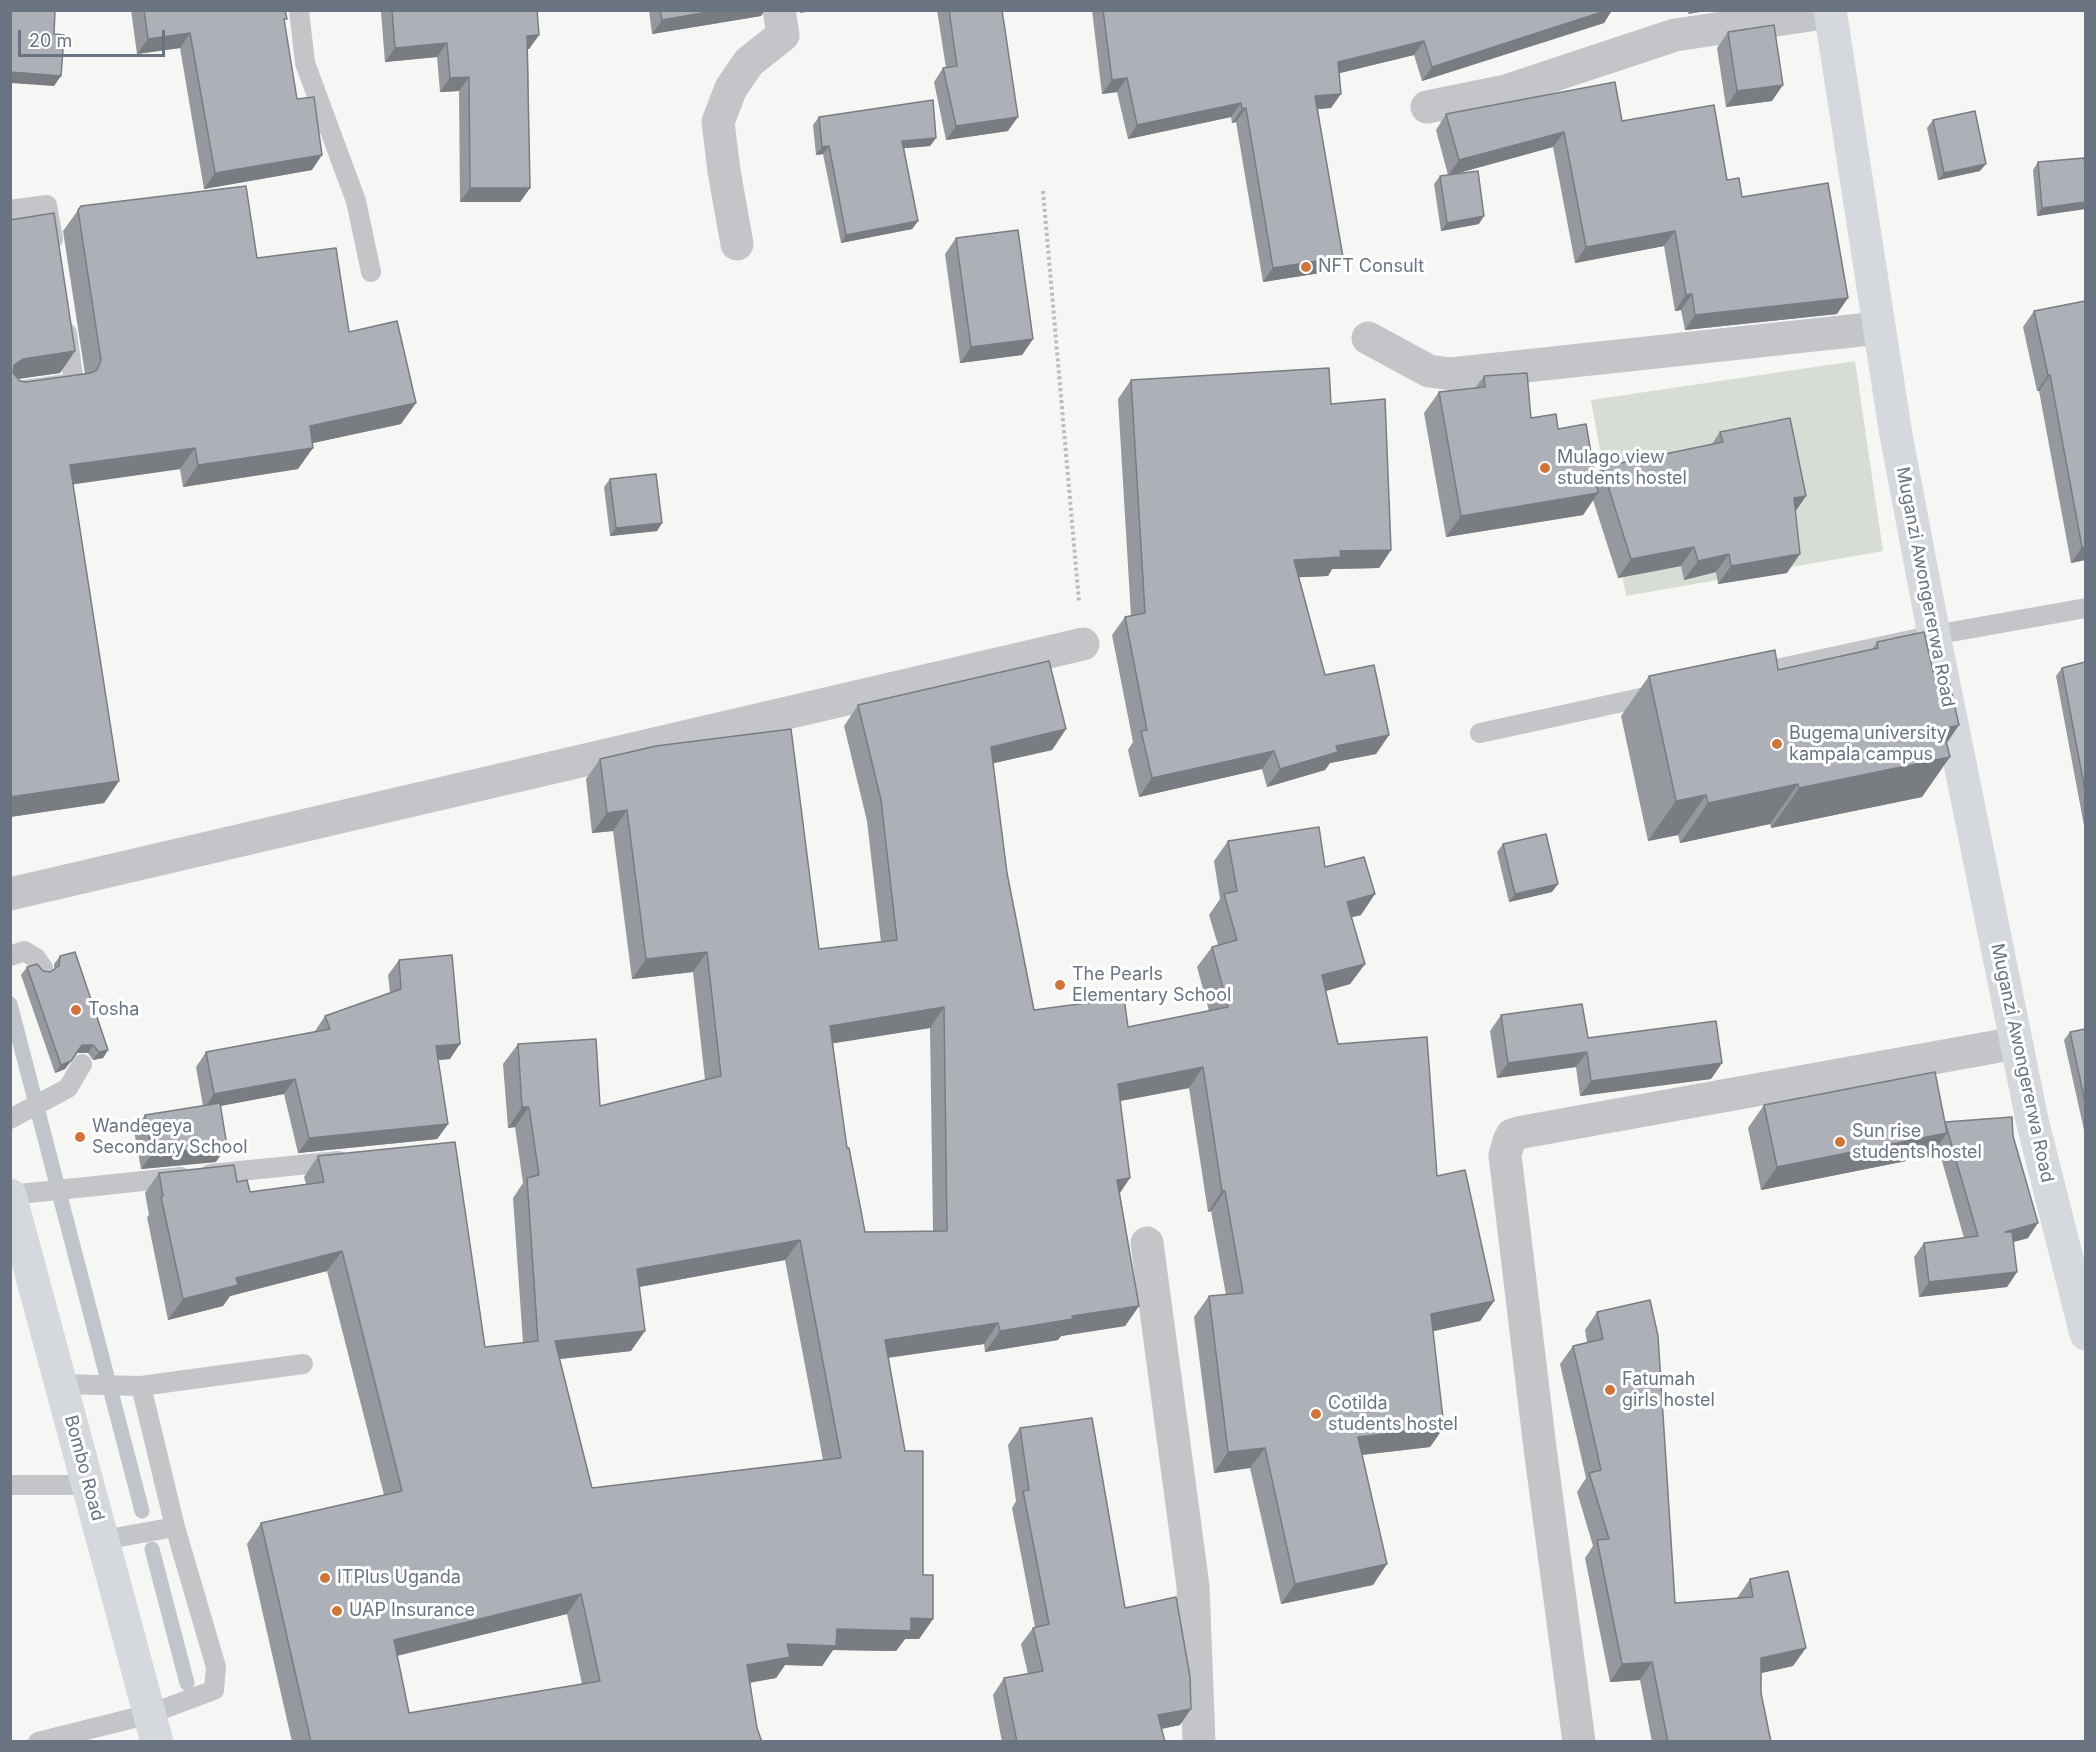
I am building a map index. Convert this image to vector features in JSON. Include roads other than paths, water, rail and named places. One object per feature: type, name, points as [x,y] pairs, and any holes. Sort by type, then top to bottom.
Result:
[{"type":"street","points":[[737,244],[718,122],[731,88],[749,62],[783,34],[779,10]]},
{"type":"street","points":[[1427,107],[1506,90],[1676,35],[1830,11]]},
{"type":"street","name":"Muganzi Awongererwa Road","points":[[1830,11],[1898,447],[1934,635],[2032,1120],[2085,1334]]},
{"type":"street","points":[[1368,338],[1429,371],[1451,374],[1879,328]]},
{"type":"street","points":[[10,894],[1083,644]]},
{"type":"street","points":[[1579,1742],[1540,1448],[1505,1155],[1512,1135],[2016,1043]]},
{"type":"street","name":"Bombo Road","points":[[10,1195],[154,1728]]},
{"type":"street","points":[[1147,1243],[1193,1586],[1199,1742]]},
{"type":"lane","points":[[299,10],[305,63],[356,201],[371,272]]},
{"type":"lane","points":[[10,210],[47,205],[55,252]]},
{"type":"lane","points":[[10,392],[74,382],[63,312]]},
{"type":"lane","points":[[1736,677],[1934,635],[2085,608]]},
{"type":"lane","points":[[1480,733],[1678,690]]},
{"type":"lane","points":[[10,956],[24,951],[36,958],[43,968]]},
{"type":"lane","points":[[10,1119],[68,1088],[81,1064]]},
{"type":"lane","points":[[10,1195],[361,1158]]},
{"type":"lane","points":[[61,1384],[141,1386],[303,1364]]},
{"type":"lane","points":[[38,1742],[154,1728],[214,1690],[216,1667],[175,1527],[141,1386]]},
{"type":"lane","points":[[10,1485],[89,1485]]},
{"type":"lane","points":[[104,1540],[175,1527]]},
{"type":"waterway","points":[[10,1004],[142,1511]]},
{"type":"waterway","points":[[152,1549],[187,1683]]},
{"type":"place","name":"NFT Consult","points":[[1306,267]]},
{"type":"place","name":"Mulago view students hostel","points":[[1545,468]]},
{"type":"place","name":"Bugema university kampala campus","points":[[1777,744]]},
{"type":"place","name":"The Pearls Elementary School","points":[[1060,985]]},
{"type":"place","name":"Tosha","points":[[76,1010]]},
{"type":"place","name":"Wandegeya Secondary School","points":[[80,1137]]},
{"type":"place","name":"Sun rise students hostel","points":[[1840,1142]]},
{"type":"place","name":"Fatumah girls hostel","points":[[1610,1390]]},
{"type":"place","name":"Cotilda students hostel","points":[[1316,1414]]},
{"type":"place","name":"ITPlus Uganda","points":[[325,1578]]},
{"type":"place","name":"UAP Insurance","points":[[337,1611]]}]
